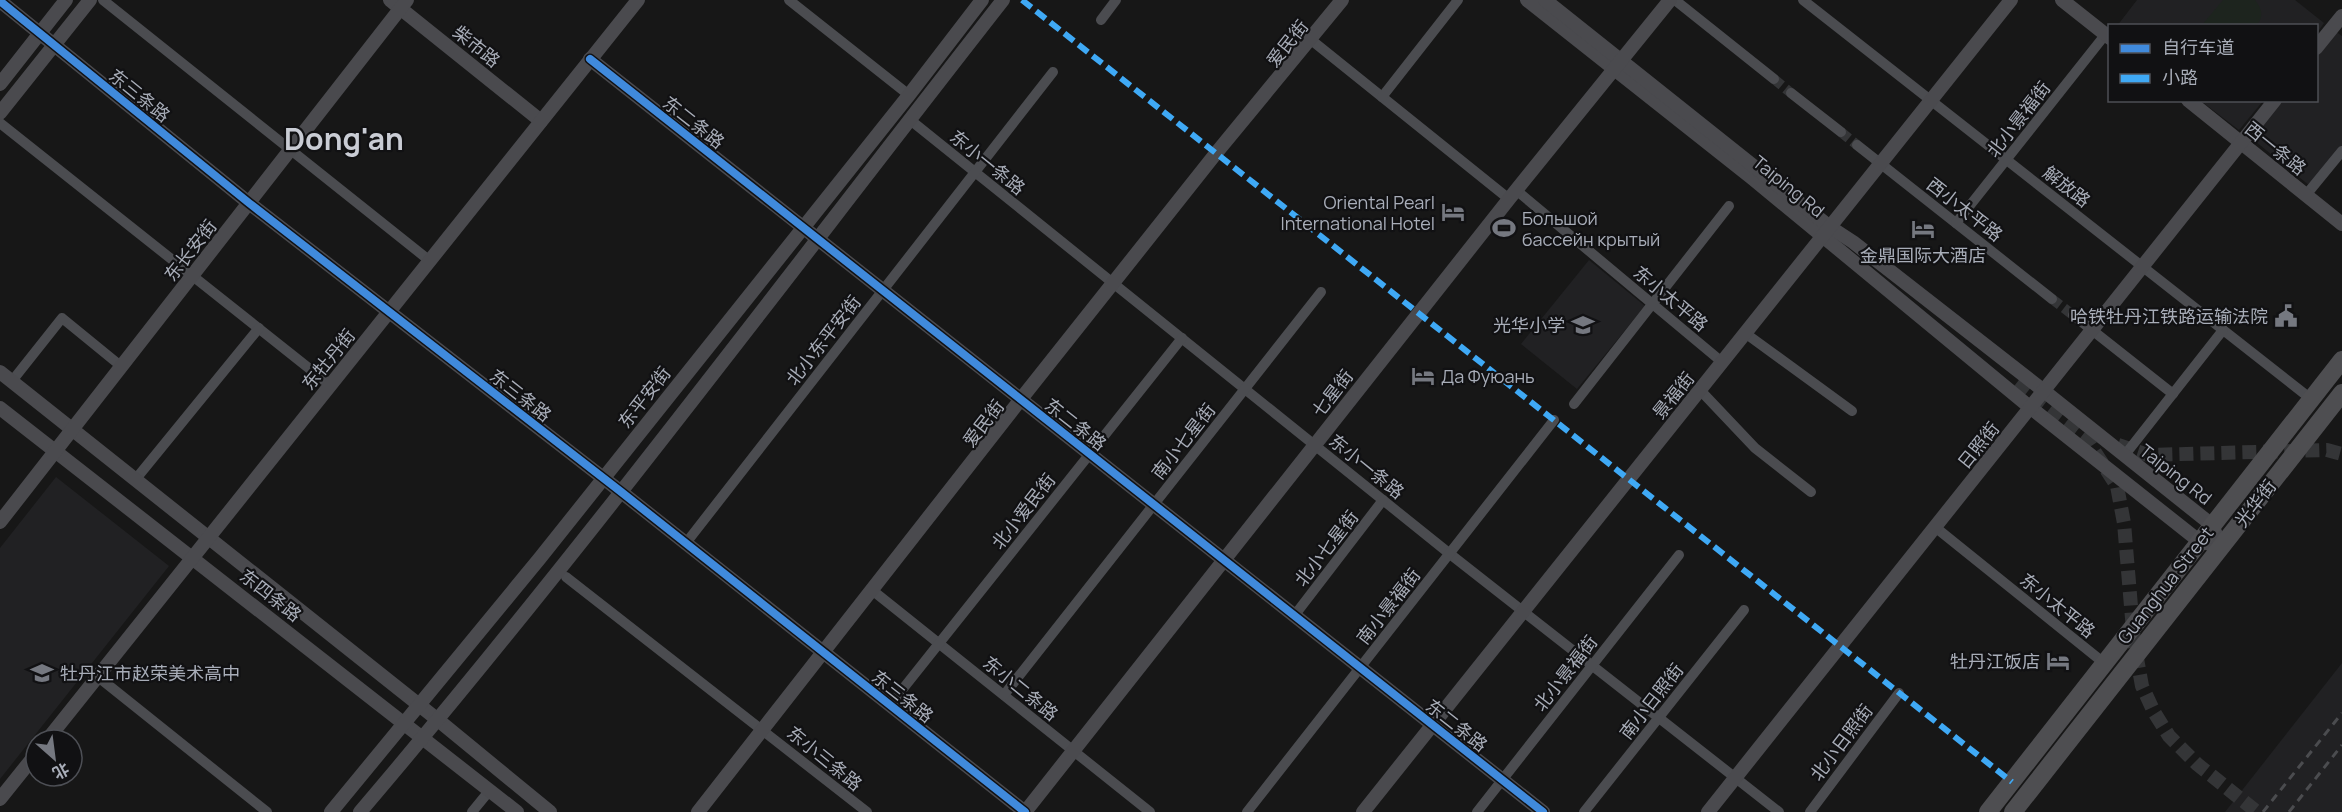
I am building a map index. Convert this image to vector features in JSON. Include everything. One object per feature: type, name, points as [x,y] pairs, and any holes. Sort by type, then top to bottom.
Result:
[{"type":"highway","name":"Guanghua Street","points":[[1988,812],[2342,360]]},
{"type":"highway","name":"光华街","points":[[2013,812],[2342,393]]},
{"type":"street","points":[[0,84],[66,0]]},
{"type":"street","points":[[0,113],[90,0]]},
{"type":"street","points":[[103,0],[430,261]]},
{"type":"street","name":"东牡丹街","points":[[56,728],[638,0]]},
{"type":"street","points":[[789,0],[909,95]]},
{"type":"street","name":"东平安街","points":[[331,812],[603,478],[802,226],[909,95],[982,0]]},
{"type":"street","points":[[360,812],[438,720],[620,491],[1003,0]]},
{"type":"street","points":[[1101,20],[1116,0]]},
{"type":"street","name":"爱民街","points":[[698,812],[1020,399],[1341,0]]},
{"type":"street","points":[[1382,97],[1458,0]]},
{"type":"street","name":"Taiping Rd","points":[[1527,0],[1617,65],[1826,231],[1835,247],[2031,408],[2199,541],[2221,547]]},
{"type":"street","name":"Taiping Rd","points":[[1545,0],[1617,65]]},
{"type":"street","name":"七星街","points":[[1025,812],[1512,194],[1670,0]]},
{"type":"street","points":[[1675,0],[1774,79]]},
{"type":"street","name":"解放路","points":[[1803,0],[2311,399]]},
{"type":"street","name":"景福街","points":[[1363,812],[2011,0]]},
{"type":"street","points":[[2062,0],[2107,36]]},
{"type":"street","name":"东三条路","points":[[0,2],[55,44],[249,203],[620,491],[1025,812]]},
{"type":"street","name":"东长安街","points":[[0,522],[291,149],[399,3]]},
{"type":"street","name":"柴市路","points":[[399,3],[541,121]]},
{"type":"street","points":[[2318,46],[2340,24]]},
{"type":"street","name":"北小景福街","points":[[1956,223],[2107,36]]},
{"type":"street","name":"东小太平路","points":[[1310,39],[1382,97],[1512,194],[1653,304],[1722,362]]},
{"type":"street","name":"东二条路","points":[[590,59],[1543,812]]},
{"type":"street","name":"北小东平安街","points":[[686,543],[1053,72]]},
{"type":"street","points":[[1791,93],[1841,132]]},
{"type":"street","name":"西一条路","points":[[2190,102],[2342,225]]},
{"type":"street","name":"日照街","points":[[1708,812],[2273,102]]},
{"type":"street","name":"东小一条路","points":[[909,119],[1383,501],[1779,812]]},
{"type":"street","points":[[0,123],[330,385]]},
{"type":"street","name":"西小太平路","points":[[1857,145],[2052,299]]},
{"type":"street","points":[[2306,195],[2342,151]]},
{"type":"street","points":[[1574,404],[1729,207]]},
{"type":"street","name":"Taiping Rd","points":[[1826,231],[1844,236],[2044,391],[2211,525],[2221,547]]},
{"type":"street","points":[[1835,247],[1856,258],[2017,384],[1859,256],[1844,236]]},
{"type":"street","name":"南小七星街","points":[[1004,695],[1321,292]]},
{"type":"street","points":[[2073,315],[2173,394]]},
{"type":"street","points":[[12,381],[62,318],[122,367]]},
{"type":"street","points":[[135,480],[259,328]]},
{"type":"street","points":[[2124,456],[2223,330]]},
{"type":"street","points":[[1745,333],[1852,411]]},
{"type":"street","name":"北小爱民街","points":[[890,705],[1182,338]]},
{"type":"street","points":[[0,372],[208,536],[550,812]]},
{"type":"street","points":[[1700,390],[1755,448],[1811,492]]},
{"type":"street","name":"东四条路","points":[[0,408],[518,812]]},
{"type":"street","name":"南小景福街","points":[[1247,812],[1554,420]]},
{"type":"street","name":"北小七星街","points":[[1294,616],[1383,501]]},
{"type":"street","name":"东小太平路","points":[[1935,527],[2104,663]]},
{"type":"street","name":"北小景福街","points":[[1477,812],[1679,555]]},
{"type":"street","name":"东小三条路","points":[[566,577],[867,812]]},
{"type":"street","name":"东小二条路","points":[[872,590],[1150,812]]},
{"type":"street","name":"南小日照街","points":[[1584,812],[1744,610]]},
{"type":"street","points":[[97,676],[267,812]]},
{"type":"street","name":"北小日照街","points":[[1810,812],[1899,693]]},
{"type":"street","points":[[0,799],[24,769]]},
{"type":"street","points":[[472,812],[490,790]]},
{"type":"shaded area","points":[[2137,0],[2295,0],[2324,23],[2318,32],[2318,24],[2119,24]]},
{"type":"shaded area","points":[[2223,0],[2255,0],[2261,12],[2261,19],[2258,24],[2203,24]]},
{"type":"shaded area","points":[[2335,31],[2342,36],[2342,146],[2310,186],[2250,137],[2278,102],[2318,102],[2318,53]]},
{"type":"shaded area","points":[[2202,102],[2262,102],[2239,130]]},
{"type":"shaded area","name":"光华小学","points":[[1589,260],[1645,306],[1577,389],[1521,344]]},
{"type":"shaded area","name":"牡丹江市赵荣美术高中","points":[[56,477],[169,566],[40,728],[24,728],[24,749],[0,779],[0,548]]},
{"type":"shaded area","points":[[2342,663],[2342,812],[2225,812]]},
{"type":"tunnel","points":[[1774,79],[1791,93]]},
{"type":"tunnel","points":[[1841,132],[1857,145]]},
{"type":"tunnel","points":[[2052,299],[2073,315]]},
{"type":"tunnel","points":[[2015,385],[2087,440],[2117,486],[2124,523],[2134,642],[2142,686],[2154,712],[2169,736],[2197,764],[2257,812]]},
{"type":"tunnel","points":[[2118,445],[2148,455],[2327,450],[2342,454]]},
{"type":"railway","points":[[2263,812],[2342,713]]},
{"type":"railway","points":[[2289,812],[2342,745]]},
{"type":"marked path","points":[[1022,0],[2012,782]]},
{"type":"cycle path","points":[[0,1],[249,203],[620,491],[1025,812]]},
{"type":"cycle path","points":[[590,59],[1543,812]]},
{"type":"place","name":"Oriental Pearl International Hotel","points":[[1453,212]]},
{"type":"place","name":"Большой бассейн крытый","points":[[1504,228]]},
{"type":"place","name":"金鼎国际大酒店","points":[[1923,229]]},
{"type":"place","name":"哈铁牡丹江铁路运输法院","points":[[2286,316]]},
{"type":"place","name":"光华小学","points":[[1583,325]]},
{"type":"place","name":"Да Фуюань","points":[[1423,376]]},
{"type":"place","name":"牡丹江饭店","points":[[2058,661]]},
{"type":"place","name":"牡丹江市赵荣美术高中","points":[[42,673]]},
{"type":"district","name":"Dong'an","points":[[344,138]]}]
